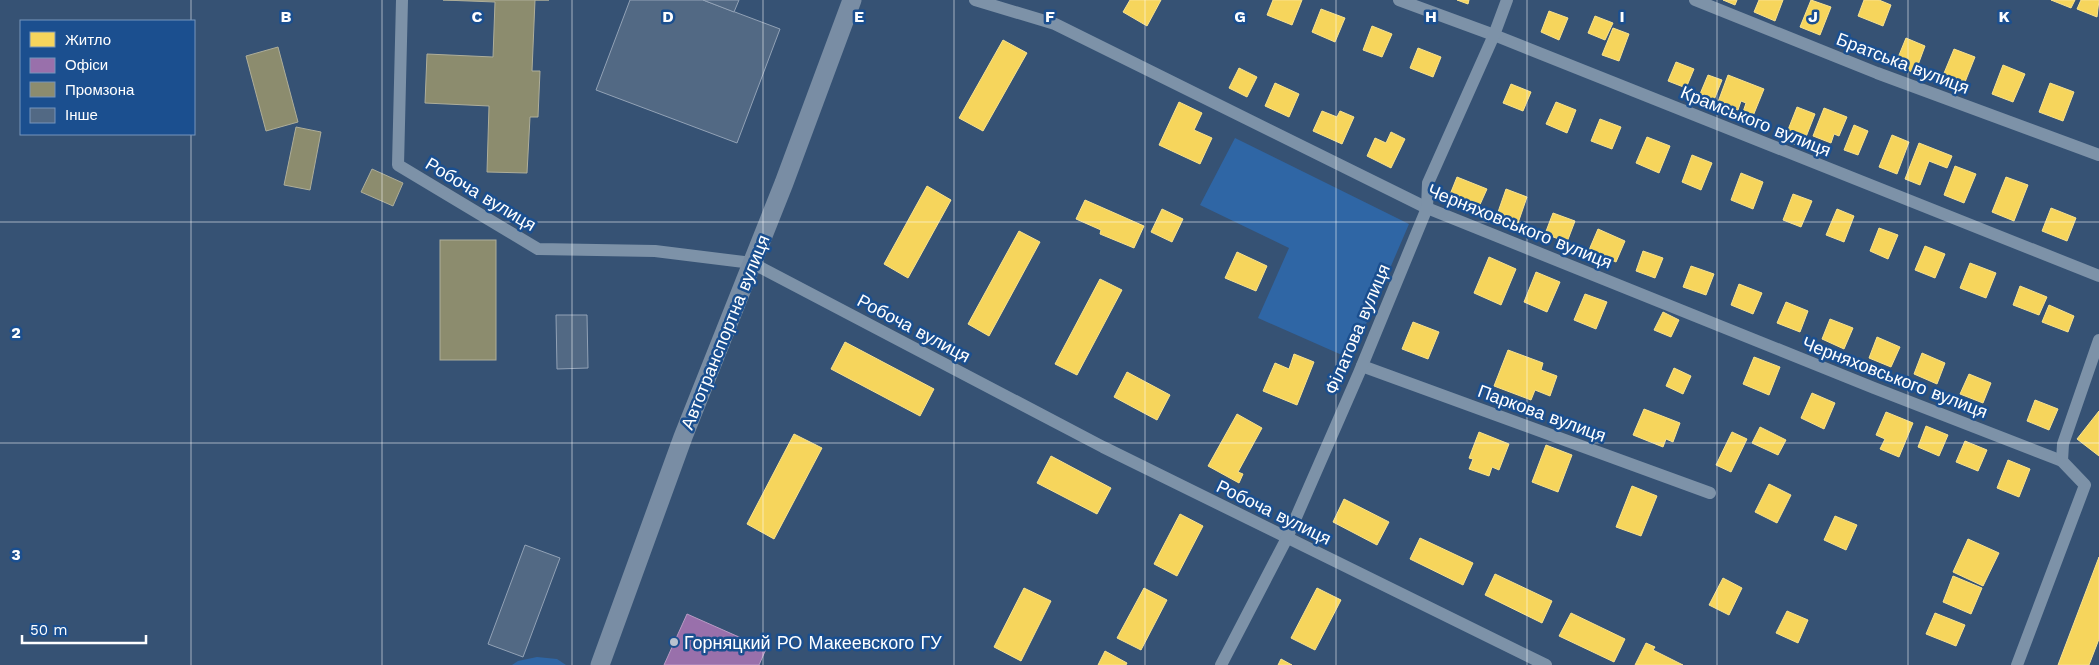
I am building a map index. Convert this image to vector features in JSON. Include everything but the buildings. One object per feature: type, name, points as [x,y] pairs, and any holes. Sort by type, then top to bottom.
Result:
[{"type":"main road","name":"Автотранспортна вулиця","points":[[600,665],[683,437],[752,263],[852,0]]},
{"type":"street","name":"Робоча вулиця","points":[[402,0],[398,165],[538,249],[655,251],[752,263],[1103,447],[1546,665]]},
{"type":"street","name":"Черняховського вулиця","points":[[975,0],[1054,24],[1427,208],[1865,385],[2062,461]]},
{"type":"street","name":"Крамського вулиця","points":[[1399,0],[1494,35],[2099,276]]},
{"type":"street","name":"Філатова вулиця","points":[[1221,665],[1287,538],[1362,366],[1427,208],[1428,184],[1494,35],[1507,0]]},
{"type":"street","name":"Братська вулиця","points":[[1695,0],[1877,73],[2099,155]]},
{"type":"street","points":[[2017,665],[2085,485],[2062,461],[2063,444],[2099,340]]},
{"type":"street","name":"Паркова вулиця","points":[[1362,366],[1710,493]]},
{"type":"shaded area","points":[[1235,138],[1409,224],[1351,359],[1258,318],[1289,248],[1200,205]]},
{"type":"shaded area","points":[[537,657],[557,659],[566,665],[512,665],[518,661]]},
{"type":"place","name":"Горняцкий РО Макеевского ГУ","points":[[674,642]]}]
